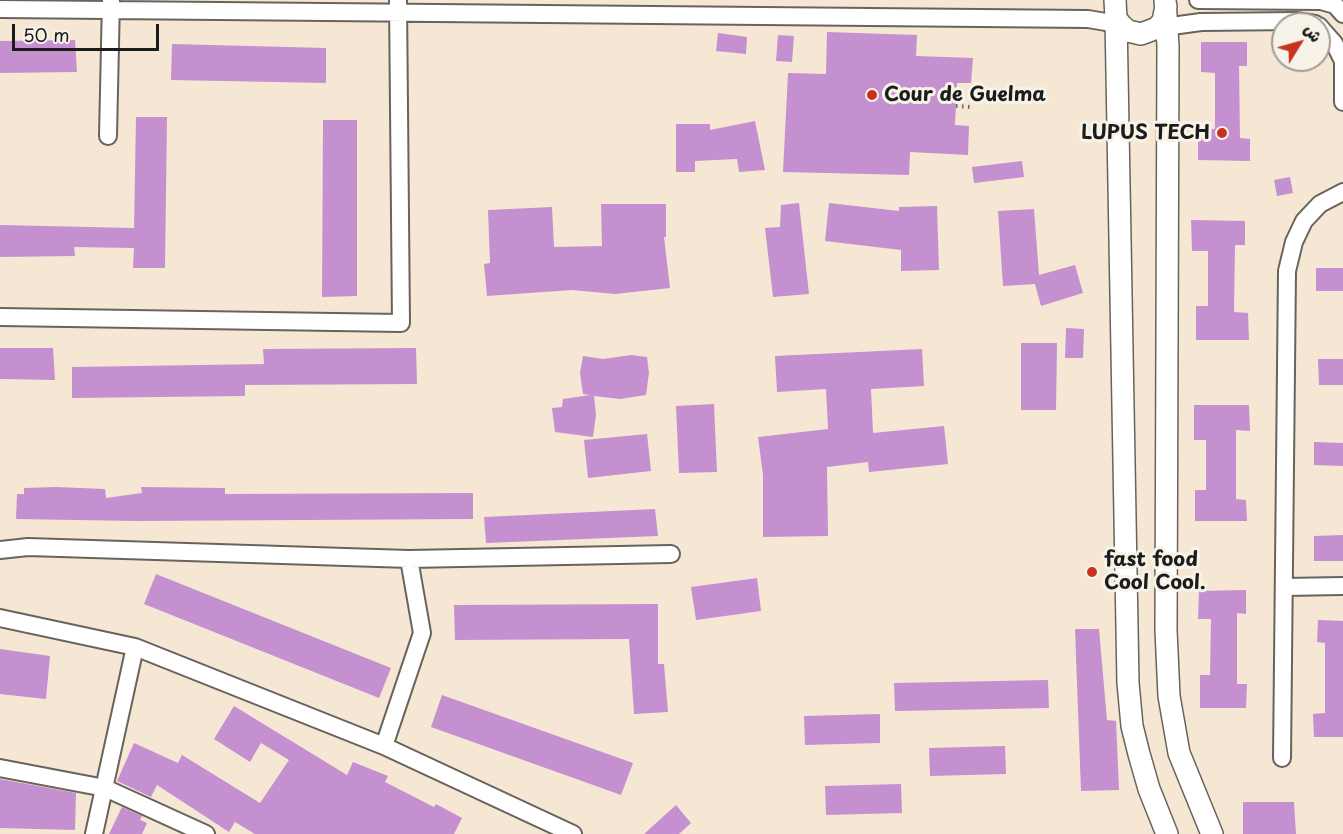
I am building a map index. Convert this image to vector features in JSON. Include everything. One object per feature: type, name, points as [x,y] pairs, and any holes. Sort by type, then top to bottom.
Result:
[{"type":"street","points":[[1198,0],[1322,1],[1335,5],[1343,14]]},
{"type":"street","points":[[1165,1],[1162,26],[1166,630],[1169,696],[1179,753],[1212,834]]},
{"type":"street","points":[[0,9],[110,5],[398,7],[1119,19],[1141,34],[1162,26],[1271,22]]},
{"type":"street","points":[[108,136],[110,5]]},
{"type":"street","points":[[0,317],[401,323],[398,7]]},
{"type":"street","points":[[1119,19],[1128,683],[1132,726],[1139,754],[1149,789],[1167,834]]},
{"type":"street","points":[[1331,40],[1343,60],[1343,102]]},
{"type":"street","points":[[1282,758],[1287,271],[1294,242],[1304,221],[1320,204],[1343,192]]},
{"type":"street","points":[[0,550],[28,547],[410,560],[671,554]]},
{"type":"street","points":[[384,746],[422,633],[410,560]]},
{"type":"street","points":[[1284,587],[1343,586]]},
{"type":"street","points":[[0,618],[135,647],[384,746],[573,834]]},
{"type":"street","points":[[94,834],[135,647]]},
{"type":"street","points":[[0,768],[105,788],[206,834]]},
{"type":"path","points":[[956,106],[970,107]]},
{"type":"building","name":"Cour de Guelma","points":[[827,32],[917,35],[916,56],[973,58],[971,83],[957,83],[955,125],[969,126],[968,155],[910,152],[909,175],[783,172],[788,73],[826,74]]},
{"type":"building","points":[[718,33],[747,37],[746,54],[716,51]]},
{"type":"building","points":[[778,35],[794,36],[792,62],[776,61]]},
{"type":"building","points":[[75,40],[77,72],[0,73],[0,41]]},
{"type":"building","points":[[1201,42],[1247,42],[1247,66],[1239,66],[1240,138],[1250,139],[1250,161],[1198,160],[1198,129],[1215,129],[1215,73],[1201,72]]},
{"type":"building","points":[[172,44],[326,48],[326,83],[171,80]]},
{"type":"building","points":[[136,117],[167,117],[165,268],[133,268],[134,248],[74,247],[75,256],[0,257],[0,225],[134,228]]},
{"type":"building","points":[[323,120],[357,120],[357,296],[322,297]]},
{"type":"building","points":[[755,121],[765,170],[739,172],[737,159],[695,161],[695,172],[676,172],[676,124],[710,124],[710,130]]},
{"type":"building","points":[[1022,161],[1024,177],[974,183],[972,167]]},
{"type":"building","points":[[1290,177],[1293,193],[1277,196],[1274,180]]},
{"type":"building","points":[[799,203],[809,294],[773,297],[765,228],[780,227],[781,205]]},
{"type":"building","points":[[829,203],[899,211],[899,207],[937,206],[939,270],[901,271],[901,250],[825,241]]},
{"type":"building","points":[[601,204],[666,204],[666,237],[664,237],[670,288],[615,294],[572,290],[487,296],[484,264],[490,263],[488,210],[552,207],[554,247],[602,246]]},
{"type":"building","points":[[1034,209],[1039,275],[1075,265],[1083,293],[1041,306],[1035,284],[1003,286],[998,211]]},
{"type":"building","points":[[1191,220],[1245,221],[1245,245],[1235,245],[1234,312],[1248,313],[1249,340],[1196,340],[1196,306],[1208,306],[1208,251],[1192,251]]},
{"type":"building","points":[[1316,268],[1343,268],[1343,291],[1316,291]]},
{"type":"building","points":[[1066,328],[1084,329],[1083,358],[1065,358]]},
{"type":"building","points":[[1021,343],[1057,343],[1056,410],[1021,410]]},
{"type":"building","points":[[0,348],[53,348],[55,380],[0,379]]},
{"type":"building","points":[[416,348],[417,384],[245,385],[245,396],[72,398],[72,367],[264,364],[263,349]]},
{"type":"building","points":[[922,349],[924,386],[871,389],[873,433],[944,426],[948,464],[869,472],[868,462],[827,467],[828,536],[763,537],[763,475],[758,437],[828,429],[826,389],[777,392],[775,356]]},
{"type":"building","points":[[631,355],[647,357],[649,373],[646,395],[620,399],[594,396],[596,415],[593,437],[555,432],[552,408],[562,407],[563,399],[590,395],[583,394],[580,373],[583,356],[603,359]]},
{"type":"building","points":[[1318,359],[1343,359],[1343,385],[1319,385]]},
{"type":"building","points":[[714,404],[717,472],[679,473],[676,406]]},
{"type":"building","points":[[1194,405],[1249,405],[1250,431],[1236,430],[1236,499],[1246,500],[1247,521],[1195,521],[1195,490],[1206,490],[1206,440],[1194,440]]},
{"type":"building","points":[[647,434],[651,471],[588,478],[584,440]]},
{"type":"building","points":[[1314,442],[1343,443],[1343,466],[1314,465]]},
{"type":"building","points":[[141,487],[225,488],[225,494],[473,493],[473,519],[136,521],[16,519],[17,494],[24,494],[24,488],[105,489],[106,498],[142,493]]},
{"type":"building","points":[[655,509],[658,536],[486,543],[484,517]]},
{"type":"building","points":[[1343,535],[1343,561],[1314,561],[1314,536]]},
{"type":"building","points":[[156,574],[391,668],[379,698],[144,604]]},
{"type":"building","points":[[757,578],[761,611],[696,620],[691,587]]},
{"type":"building","points":[[1246,590],[1246,614],[1237,613],[1237,684],[1247,684],[1246,708],[1200,708],[1200,675],[1210,675],[1211,619],[1198,619],[1199,591]]},
{"type":"building","points":[[658,604],[658,664],[664,664],[668,712],[634,714],[629,639],[455,640],[454,605]]},
{"type":"building","points":[[1318,620],[1343,621],[1343,737],[1314,737],[1313,714],[1325,713],[1325,643],[1317,642]]},
{"type":"building","points":[[1075,629],[1099,629],[1107,720],[1116,721],[1119,790],[1081,791]]},
{"type":"building","points":[[0,649],[50,656],[46,699],[0,694]]},
{"type":"building","points":[[1048,680],[1049,708],[895,711],[894,683]]},
{"type":"building","points":[[442,695],[633,763],[621,795],[431,727]]},
{"type":"building","points":[[234,706],[347,775],[353,762],[388,776],[385,782],[434,807],[436,804],[462,818],[454,834],[255,834],[235,822],[229,832],[157,785],[151,797],[117,781],[134,743],[178,763],[182,755],[260,803],[289,760],[261,743],[250,762],[214,739]]},
{"type":"building","points":[[880,714],[880,743],[805,745],[804,716]]},
{"type":"building","points":[[1005,746],[1006,774],[930,776],[929,748]]},
{"type":"building","points":[[0,779],[76,793],[75,830],[0,828]]},
{"type":"building","points":[[901,784],[902,813],[826,815],[825,786]]},
{"type":"building","points":[[1243,802],[1294,802],[1296,834],[1243,834]]},
{"type":"building","points":[[676,805],[691,823],[679,834],[644,834]]},
{"type":"building","points":[[122,807],[142,816],[140,820],[147,823],[142,834],[109,834]]},
{"type":"place","name":"Cour de Guelma","points":[[872,95]]},
{"type":"place","name":"LUPUS TECH","points":[[1222,133]]},
{"type":"place","name":"fast food Cool Cool.","points":[[1092,572]]}]
